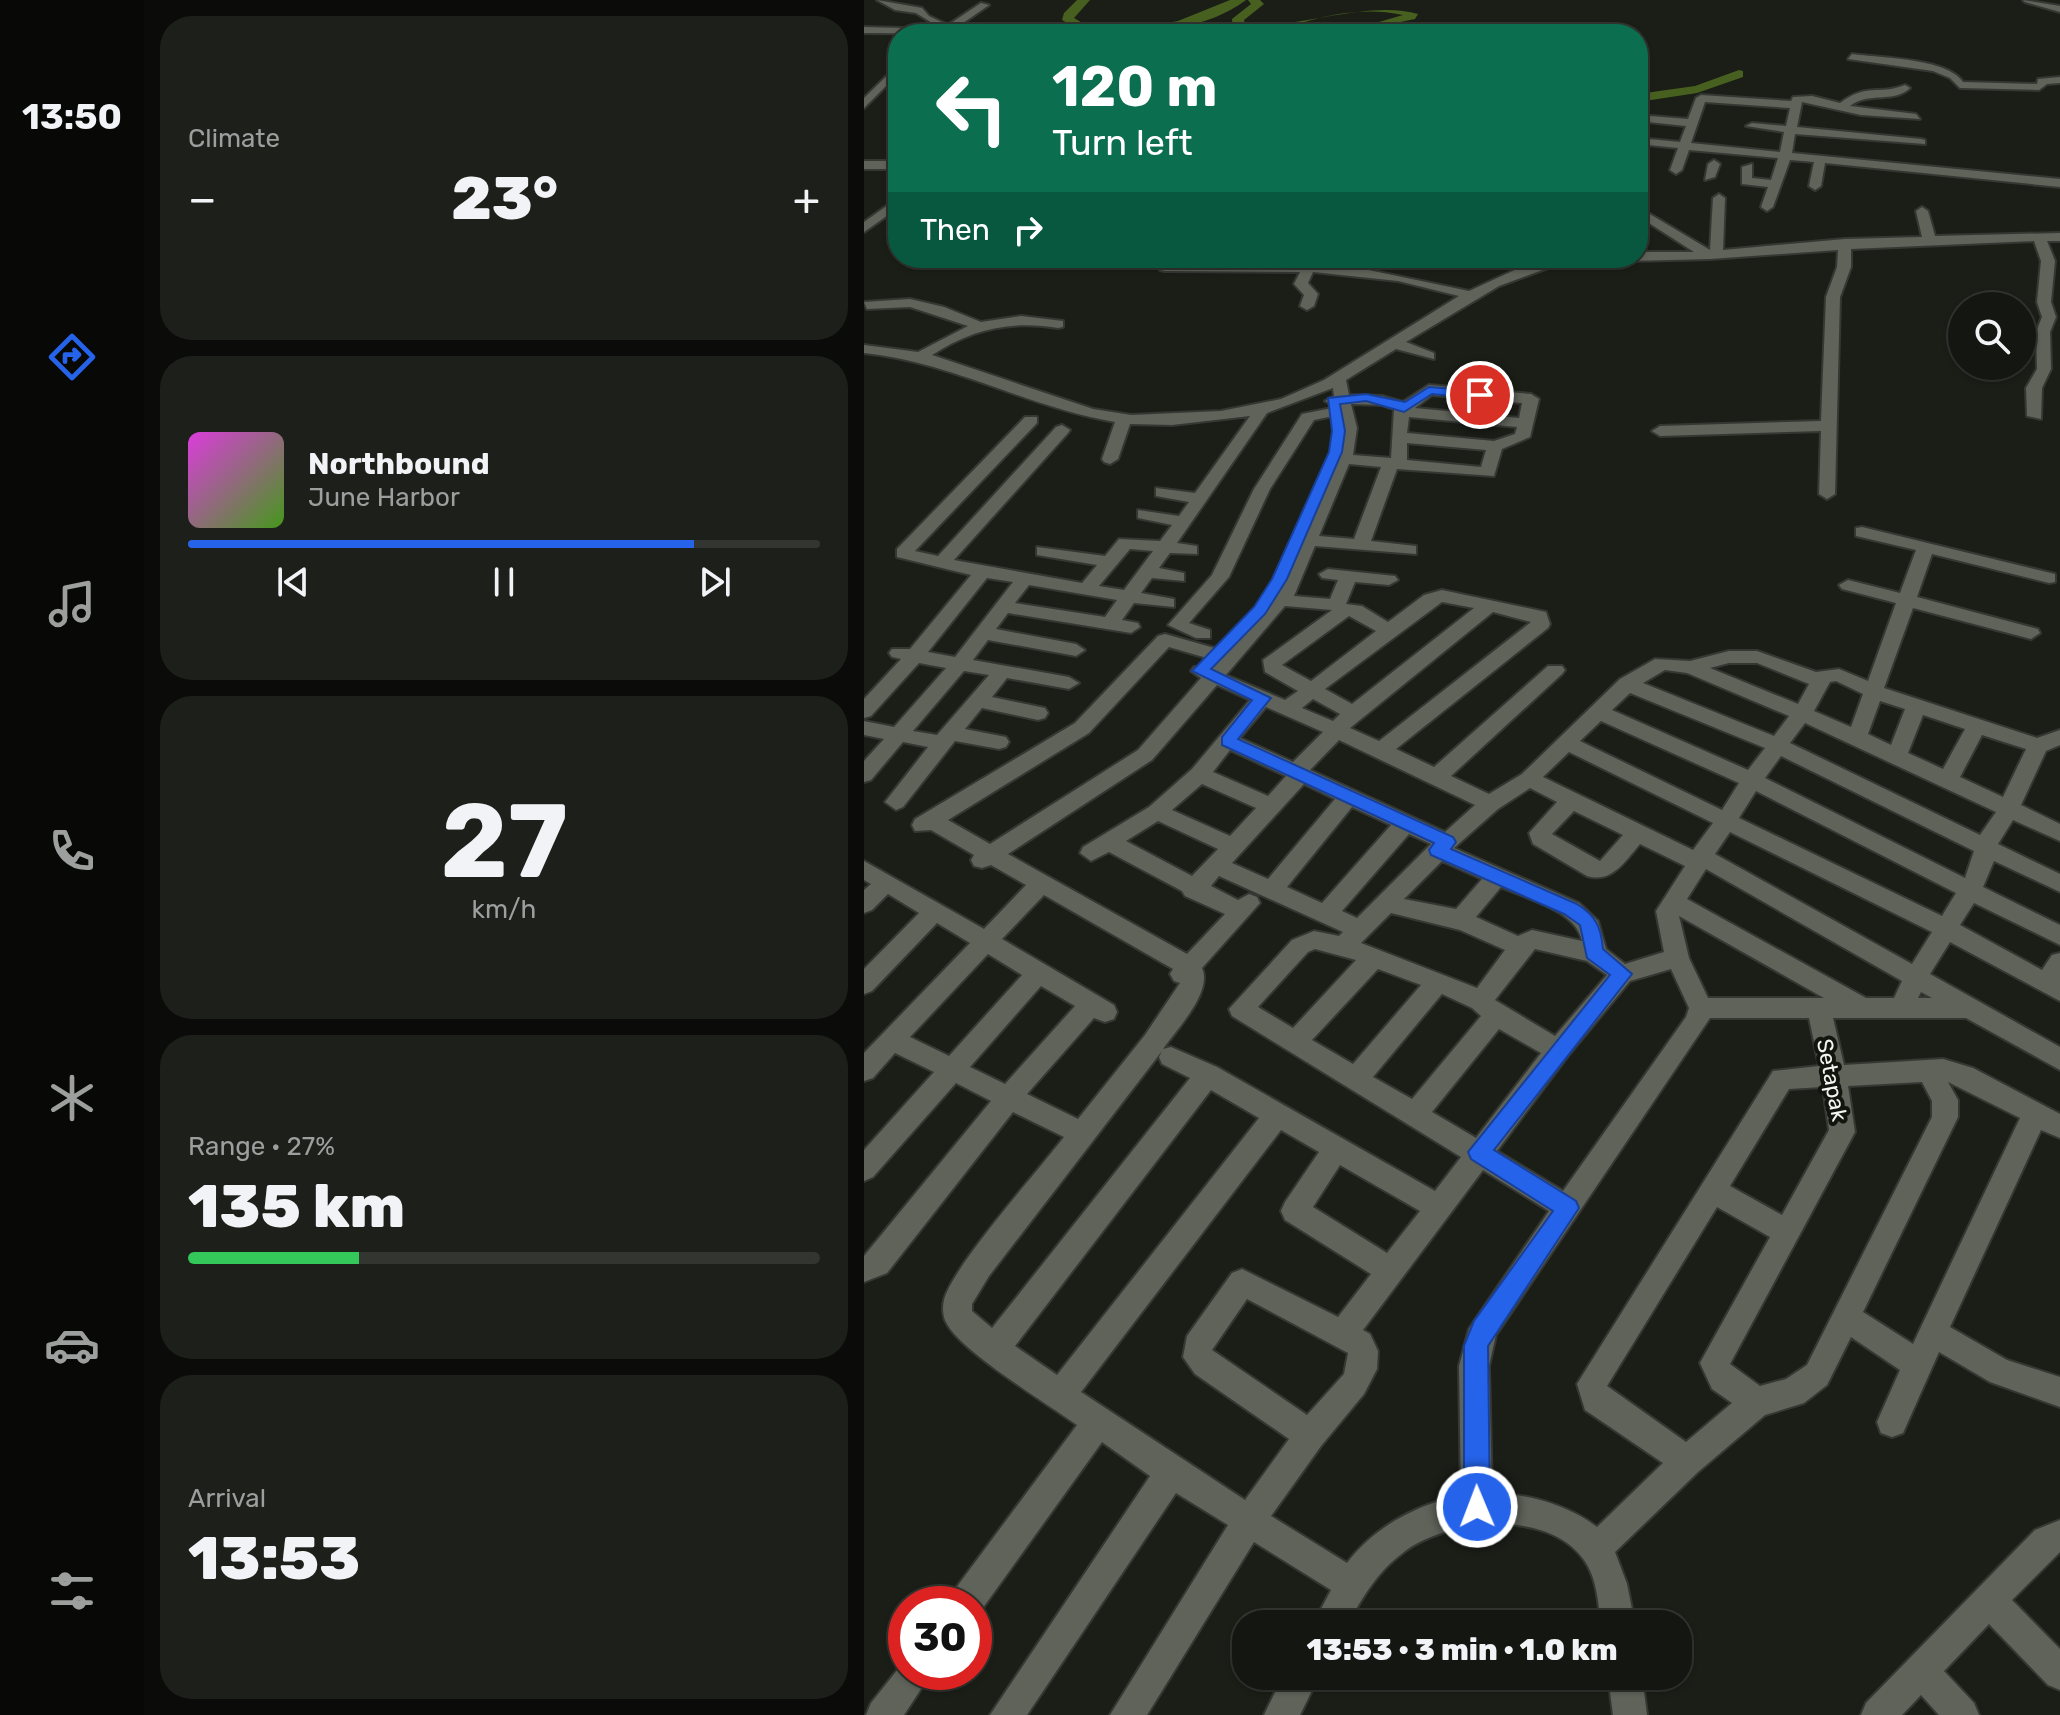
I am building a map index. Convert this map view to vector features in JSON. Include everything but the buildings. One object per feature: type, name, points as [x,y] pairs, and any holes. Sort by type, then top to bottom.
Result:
[{"type":"street","points":[[2028,0],[2060,9]]},
{"type":"street","points":[[879,1],[898,8],[919,10],[926,18],[943,24]]},
{"type":"street","points":[[957,24],[984,5]]},
{"type":"street","points":[[864,31],[888,31]]},
{"type":"street","points":[[1922,54],[1939,64],[1935,68]]},
{"type":"street","points":[[1852,57],[1935,68],[1954,76],[1960,85],[2039,87],[2043,85],[2042,81],[2060,80]]},
{"type":"street","points":[[864,105],[888,79]]},
{"type":"street","points":[[1648,117],[1662,116],[1691,128],[1752,126],[1793,119],[1835,106],[1860,93],[1897,93],[1905,88]]},
{"type":"street","points":[[1750,90],[1794,94],[1793,119],[1785,156],[1767,207]]},
{"type":"street","points":[[1685,146],[1703,98],[1793,119],[1890,153],[2060,183]]},
{"type":"street","points":[[1835,106],[1890,153],[1928,156]]},
{"type":"street","points":[[1824,133],[1835,106]]},
{"type":"street","points":[[1698,109],[1752,126],[1793,119],[1824,133],[1859,124],[1916,123]]},
{"type":"street","points":[[1652,142],[1662,116]]},
{"type":"street","points":[[1648,142],[1820,159],[1852,168],[1921,142]]},
{"type":"street","points":[[1685,146],[1709,166],[1746,181],[1777,184]]},
{"type":"street","points":[[1815,186],[1820,159]]},
{"type":"street","points":[[864,165],[888,165]]},
{"type":"street","points":[[1709,166],[1780,171]]},
{"type":"street","points":[[1712,254],[1719,198]]},
{"type":"street","points":[[864,228],[888,210]]},
{"type":"street","points":[[1922,211],[1929,239]]},
{"type":"street","points":[[1648,217],[1712,254]]},
{"type":"street","points":[[1648,257],[1846,248],[1929,239],[2041,241],[2060,237]]},
{"type":"street","points":[[2035,416],[2034,388],[2044,369],[2043,332],[2049,317],[2042,306],[2049,278],[2041,241]]},
{"type":"street","points":[[1827,494],[1833,297],[1846,248]]},
{"type":"street","points":[[1213,268],[1308,270],[1416,279],[1473,296]]},
{"type":"street","points":[[1490,804],[1437,776],[1263,698],[1177,625],[1220,577],[1262,489],[1308,417],[1401,345],[1473,296],[1536,268]]},
{"type":"street","points":[[1307,306],[1311,294],[1301,284],[1308,270]]},
{"type":"street","points":[[865,305],[889,302],[943,310],[979,326]]},
{"type":"street","points":[[918,358],[947,338],[979,326],[1033,319],[1058,324]]},
{"type":"street","points":[[1401,345],[1429,356]]},
{"type":"street","points":[[864,349],[918,358],[1122,428],[1172,420],[1259,414],[1296,399],[1336,394],[1399,404],[1409,412],[1526,423]]},
{"type":"street","points":[[1361,545],[1395,464],[1398,417],[1404,409],[1429,390],[1531,399],[1522,437],[1495,446],[1398,437]]},
{"type":"street","points":[[1217,660],[1280,600],[1310,540],[1344,459],[1349,428],[1336,394]]},
{"type":"street","points":[[981,854],[1145,755],[1168,732],[1217,660],[1260,610],[1280,579],[1335,452],[1338,431],[1336,394]]},
{"type":"street","points":[[1110,623],[1259,414]]},
{"type":"street","points":[[1031,420],[903,553],[944,560],[983,572],[1168,603]]},
{"type":"street","points":[[1660,431],[1828,426]]},
{"type":"street","points":[[1110,459],[1122,428]]},
{"type":"street","points":[[944,560],[1062,430]]},
{"type":"street","points":[[1344,459],[1488,473],[1495,446]]},
{"type":"street","points":[[985,468],[1022,474]]},
{"type":"street","points":[[1162,492],[1199,499]]},
{"type":"street","points":[[1144,514],[1184,522]]},
{"type":"street","points":[[1862,532],[2049,578]]},
{"type":"street","points":[[1310,540],[1410,550]]},
{"type":"street","points":[[1087,589],[1125,543],[1191,550]]},
{"type":"street","points":[[1857,737],[1926,547]]},
{"type":"street","points":[[1043,551],[1108,562]]},
{"type":"street","points":[[864,711],[907,654],[983,572]]},
{"type":"street","points":[[1148,572],[1178,577]]},
{"type":"street","points":[[1328,574],[1389,580]]},
{"type":"street","points":[[1280,600],[1334,605],[1340,600],[1348,576]]},
{"type":"street","points":[[864,775],[961,662],[1026,577]]},
{"type":"street","points":[[1848,585],[2031,633]]},
{"type":"street","points":[[1287,709],[1388,630],[1436,597],[1535,614],[1542,620],[1381,750]]},
{"type":"street","points":[[1193,890],[1353,713],[1489,606]]},
{"type":"street","points":[[1003,607],[1131,627]]},
{"type":"street","points":[[1353,713],[1272,668],[1273,660],[1345,610],[1355,610],[1388,630]]},
{"type":"street","points":[[983,633],[1076,650]]},
{"type":"street","points":[[1189,973],[981,854],[922,826],[1082,728],[1165,640],[1217,660]]},
{"type":"street","points":[[907,654],[1069,683]]},
{"type":"street","points":[[1691,667],[1730,655],[1748,654],[1820,681]]},
{"type":"street","points":[[1568,1208],[1241,1009],[1304,942],[1352,938],[1442,846],[1490,804],[1529,779],[1601,713],[1627,684],[1656,664],[1691,667],[1800,716],[1857,737],[2060,833]]},
{"type":"street","points":[[1437,776],[1555,670]]},
{"type":"street","points":[[896,802],[1003,671]]},
{"type":"street","points":[[1477,1507],[1476,1346],[1483,1329],[1697,1021],[1701,1008],[1677,958],[1667,911],[1752,780],[1800,716],[1820,681],[1832,673],[1875,692],[2038,746],[2060,737]]},
{"type":"street","points":[[1627,684],[1779,746],[2060,884]]},
{"type":"street","points":[[1241,912],[1100,848],[1157,812],[1199,774],[1263,698]]},
{"type":"street","points":[[978,701],[1038,713]]},
{"type":"street","points":[[1897,756],[1917,705]]},
{"type":"street","points":[[1601,713],[1752,780],[2060,936]]},
{"type":"street","points":[[1948,780],[1977,726]]},
{"type":"street","points":[[864,728],[897,736],[999,742]]},
{"type":"street","points":[[1228,741],[1407,822],[1442,846],[1587,920],[1592,931],[1594,953]]},
{"type":"street","points":[[1567,743],[1724,823],[1947,929],[2053,987],[2060,962]]},
{"type":"street","points":[[1901,1010],[1916,977],[1970,890],[1984,860],[1985,846],[2009,808],[2038,746]]},
{"type":"street","points":[[1199,774],[1271,806]]},
{"type":"street","points":[[1529,779],[1699,859],[2060,1059]]},
{"type":"street","points":[[1349,796],[1189,973],[1191,988],[1154,1042],[979,1267],[958,1301],[958,1317],[994,1349],[1171,1472],[1352,1584]]},
{"type":"street","points":[[1572,800],[1540,833],[1541,838],[1595,870],[1607,867],[1638,832]]},
{"type":"street","points":[[1157,812],[1233,847]]},
{"type":"street","points":[[1326,914],[1407,822]]},
{"type":"street","points":[[1216,865],[1326,914],[1372,959],[1438,982],[1489,1008],[1558,1050]]},
{"type":"street","points":[[864,869],[1098,1009],[1010,1096],[877,1264],[864,1269]]},
{"type":"street","points":[[1459,921],[1498,876]]},
{"type":"street","points":[[864,904],[887,882]]},
{"type":"street","points":[[864,1070],[1037,885]]},
{"type":"street","points":[[1396,896],[1520,947]]},
{"type":"street","points":[[1672,901],[1865,1009]]},
{"type":"street","points":[[864,984],[936,910]]},
{"type":"street","points":[[1416,1113],[1489,1008],[1520,947],[1540,939],[1594,953],[1622,974]]},
{"type":"street","points":[[1342,1335],[1558,1050],[1622,974],[1677,958]]},
{"type":"street","points":[[1296,1041],[1372,959]]},
{"type":"street","points":[[864,1169],[1038,973]]},
{"type":"street","points":[[1357,1078],[1438,982]]},
{"type":"street","points":[[1701,1008],[1970,1008]]},
{"type":"street","name":"Setapak","points":[[1757,1402],[1722,1379],[1715,1363],[1842,1132],[1843,1119],[1819,1009]]},
{"type":"street","points":[[892,1040],[1083,1134]]},
{"type":"street","points":[[1171,1057],[1208,1075],[1438,1207]]},
{"type":"street","points":[[1593,1546],[1611,1537],[1687,1461],[1757,1402],[1793,1392],[1817,1375],[1945,1117],[1945,1100],[1929,1071]]},
{"type":"street","points":[[1687,1461],[1596,1399],[1591,1389],[1782,1079],[1929,1071],[1964,1076],[2048,1120],[1918,1365],[1892,1422]]},
{"type":"street","points":[[994,1349],[1208,1075]]},
{"type":"street","points":[[1059,1396],[1276,1116]]},
{"type":"street","points":[[1335,1150],[1295,1211],[1389,1270]]},
{"type":"street","points":[[1711,1190],[1787,1232]]},
{"type":"street","points":[[1127,1715],[1250,1519],[1362,1369],[1363,1351],[1360,1344],[1242,1282],[1197,1346],[1198,1357],[1310,1435]]},
{"type":"street","points":[[1846,1317],[1918,1365]]},
{"type":"street","points":[[1935,1334],[2000,1372],[2060,1392]]},
{"type":"street","points":[[978,1586],[1099,1421]]},
{"type":"street","points":[[1007,1715],[1171,1472]]},
{"type":"street","points":[[1338,1610],[1352,1584],[1373,1557],[1402,1534],[1442,1515],[1477,1507],[1507,1508],[1571,1528],[1593,1546],[1608,1571],[1615,1610]]},
{"type":"street","points":[[1878,1715],[1988,1599],[2055,1544]]},
{"type":"street","points":[[1988,1599],[2060,1673]]},
{"type":"street","points":[[1920,1670],[1962,1715]]},
{"type":"street","points":[[883,1715],[902,1690]]},
{"type":"street","points":[[1281,1715],[1294,1690]]},
{"type":"street","points":[[1627,1690],[1630,1715]]},
{"type":"waterway","points":[[1076,24],[1068,20],[1068,15],[1084,0]]},
{"type":"waterway","points":[[1181,24],[1240,0]]},
{"type":"waterway","points":[[1238,24],[1238,19],[1258,4],[1254,0]]},
{"type":"waterway","points":[[1285,24],[1358,8],[1412,14],[1411,17],[1385,24]]},
{"type":"waterway","points":[[1648,96],[1697,89],[1739,74]]},
{"type":"route","points":[[1477,1507],[1476,1346],[1483,1329],[1568,1208],[1479,1152],[1622,974],[1594,953],[1592,931],[1587,920],[1571,909],[1438,850],[1447,842],[1407,822],[1228,741],[1263,698],[1200,671],[1260,610],[1280,579],[1335,452],[1338,431],[1333,401],[1358,397],[1399,404],[1404,409],[1429,390],[1480,395]]}]
